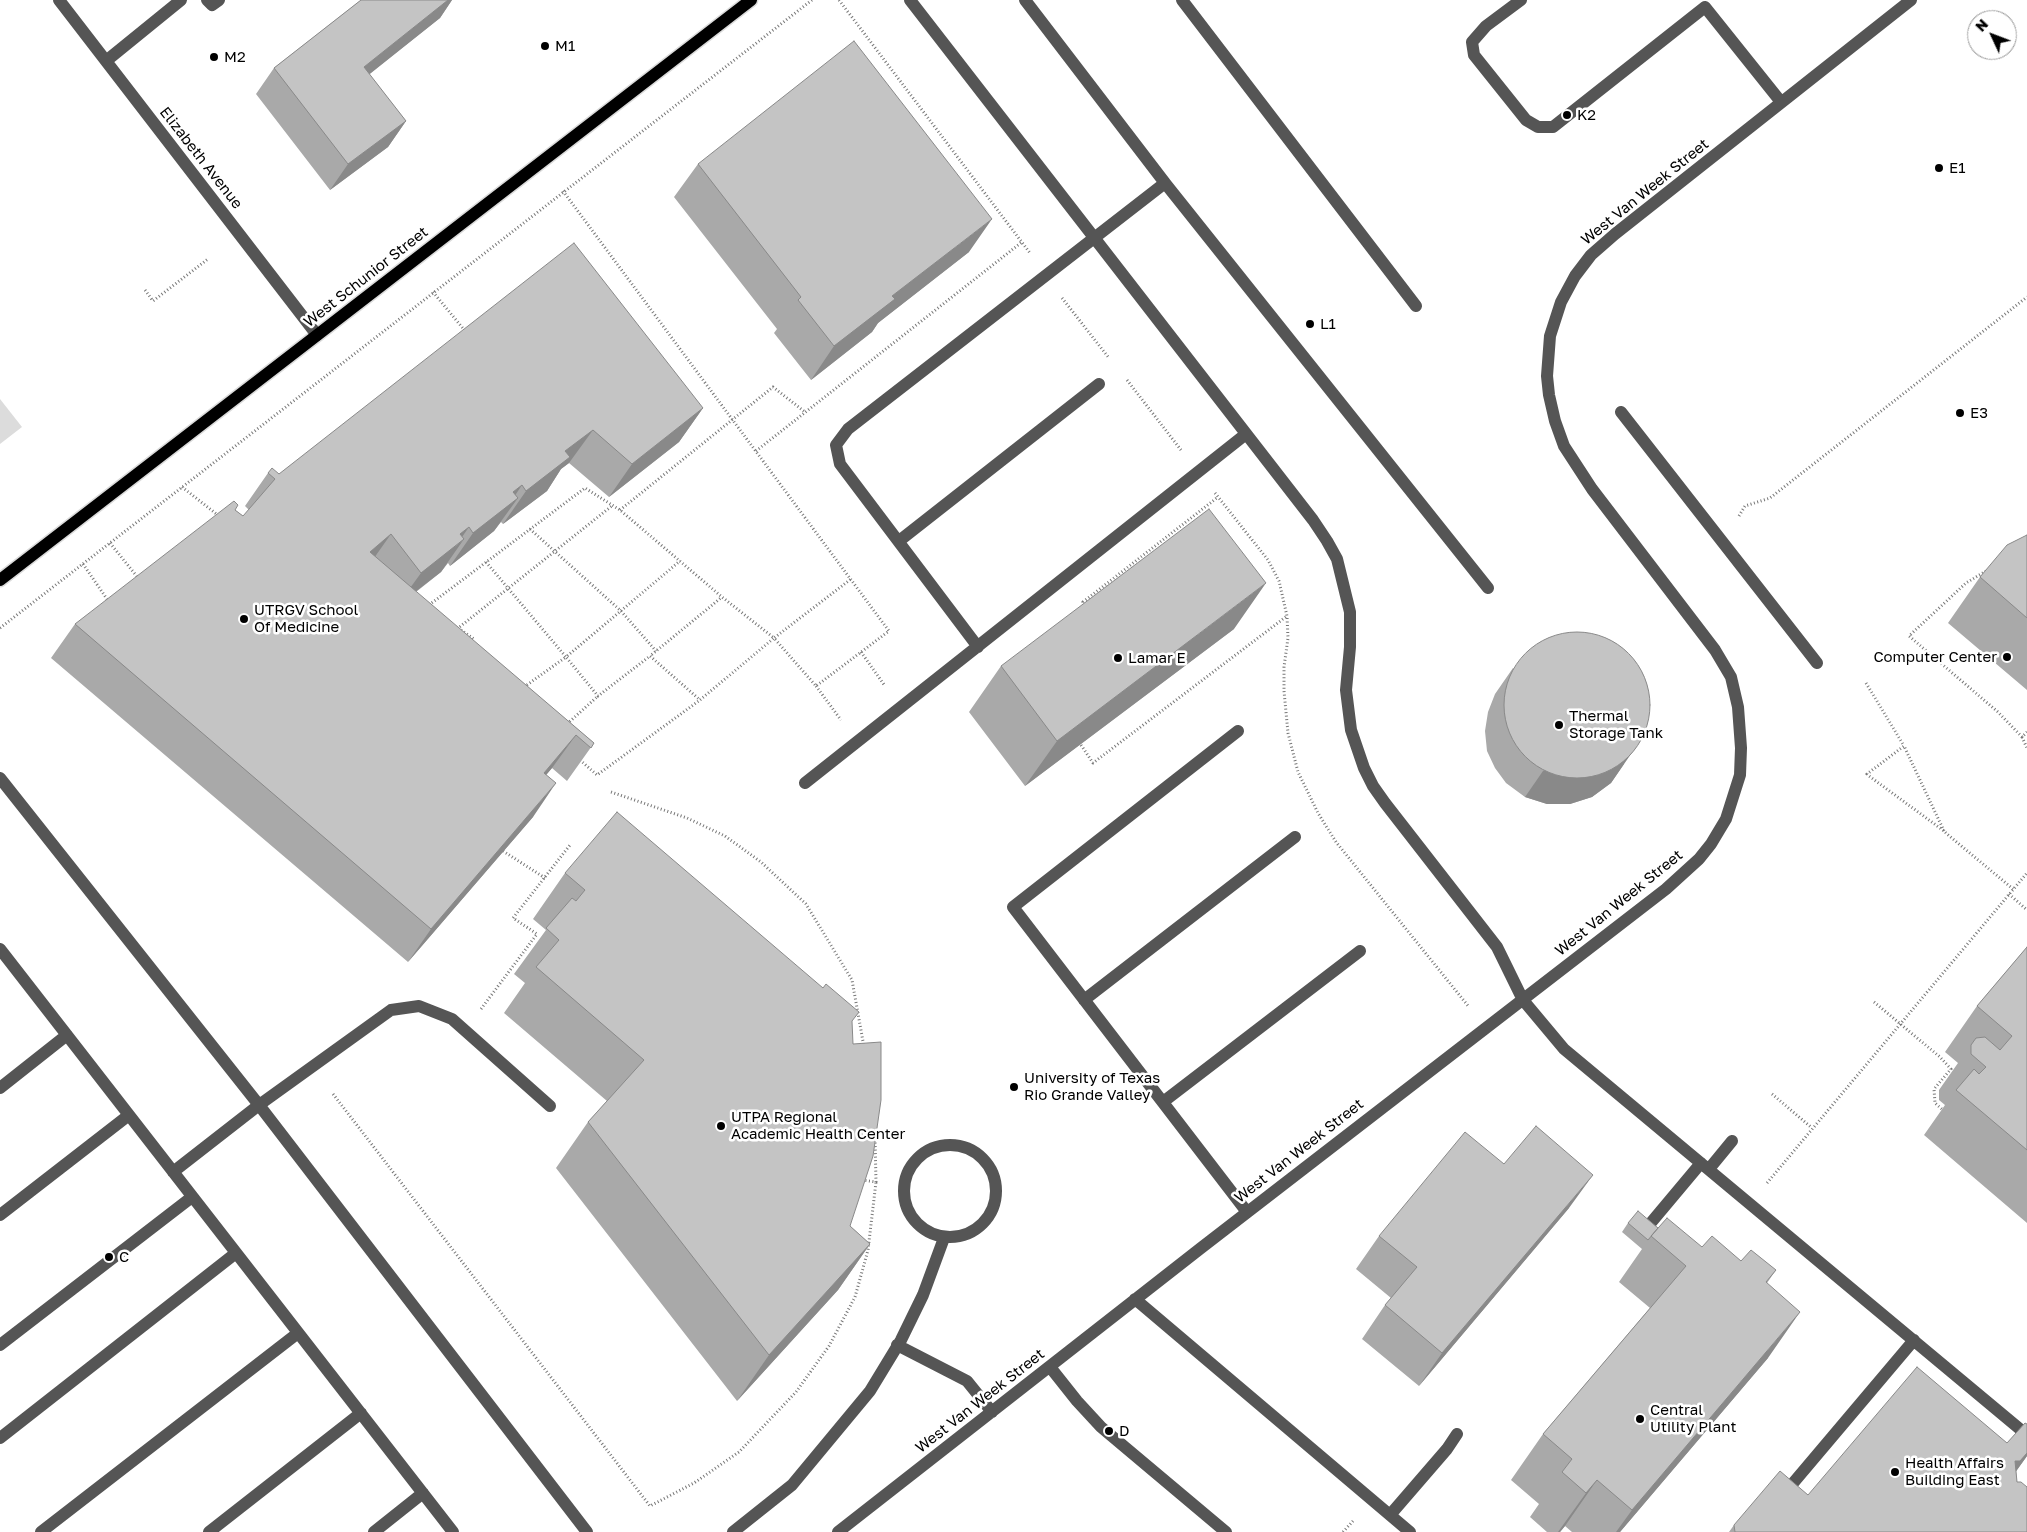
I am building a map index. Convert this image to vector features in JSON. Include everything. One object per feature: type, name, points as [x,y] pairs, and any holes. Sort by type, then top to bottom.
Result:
[{"type":"main road","name":"West Schunior Street","points":[[0,580],[751,0]]},
{"type":"street","name":"Elizabeth Avenue","points":[[59,0],[317,335]]},
{"type":"street","points":[[106,61],[182,0]]},
{"type":"street","points":[[208,0],[212,5],[218,0]]},
{"type":"street","points":[[910,0],[1315,522],[1337,559],[1350,612],[1350,647],[1346,690],[1351,730],[1364,768],[1373,786],[1385,803],[1497,947],[1523,1000],[1564,1049],[2027,1435]]},
{"type":"street","points":[[1024,0],[1165,183],[1488,588]]},
{"type":"street","points":[[1182,0],[1416,306]]},
{"type":"street","points":[[1521,0],[1486,26],[1472,42],[1474,55],[1526,120],[1538,127],[1552,126],[1702,3],[1781,102]]},
{"type":"street","name":"West Van Week Street","points":[[838,1532],[1135,1299],[1666,888],[1699,859],[1712,844],[1726,820],[1740,775],[1742,748],[1738,707],[1731,678],[1715,650],[1592,490],[1564,446],[1549,395],[1547,376],[1550,336],[1562,302],[1576,276],[1591,255],[1911,0]]},
{"type":"street","points":[[978,647],[840,464],[836,445],[848,429],[1165,183]]},
{"type":"street","points":[[899,541],[1098,384]]},
{"type":"street","points":[[1621,412],[1817,663]]},
{"type":"street","points":[[805,783],[1246,434]]},
{"type":"street","points":[[1238,731],[1013,907],[1247,1212]]},
{"type":"street","points":[[0,778],[258,1105],[587,1532]]},
{"type":"street","points":[[1084,1000],[1295,837]]},
{"type":"street","points":[[1163,1102],[1360,951]]},
{"type":"street","points":[[2,954],[453,1532]]},
{"type":"street","points":[[173,1172],[258,1105],[391,1010],[419,1006],[452,1019],[550,1106]]},
{"type":"street","points":[[0,1088],[67,1035]]},
{"type":"street","points":[[0,1215],[129,1115]]},
{"type":"street","points":[[1644,1231],[1705,1166],[1732,1141]]},
{"type":"street","points":[[945,1145],[960,1145],[974,1151],[986,1162],[994,1176],[997,1191],[994,1206],[986,1220],[975,1230],[960,1237],[944,1238],[930,1233],[917,1225],[908,1213],[904,1198],[904,1184],[908,1170],[918,1158],[930,1149],[945,1145]]},
{"type":"street","points":[[0,1345],[192,1197]]},
{"type":"street","points":[[733,1532],[792,1485],[870,1391],[898,1345],[923,1295],[944,1238]]},
{"type":"street","points":[[0,1438],[236,1253]]},
{"type":"street","points":[[1135,1299],[1410,1532]]},
{"type":"street","points":[[41,1532],[298,1333]]},
{"type":"street","points":[[1781,1497],[1914,1340]]},
{"type":"street","points":[[898,1345],[967,1380],[992,1412]]},
{"type":"street","points":[[1050,1367],[1101,1427],[1226,1532]]},
{"type":"street","points":[[209,1532],[361,1413]]},
{"type":"street","points":[[1390,1515],[1457,1434]]},
{"type":"street","points":[[374,1532],[423,1493]]},
{"type":"path","points":[[0,628],[812,0]]},
{"type":"path","points":[[839,0],[1030,253]]},
{"type":"path","points":[[563,191],[890,631],[816,686]]},
{"type":"path","points":[[756,451],[1022,242]]},
{"type":"path","points":[[145,290],[153,301],[208,259]]},
{"type":"path","points":[[433,292],[471,338]]},
{"type":"path","points":[[1060,295],[1114,365]]},
{"type":"path","points":[[1734,523],[1745,506],[1770,498],[2027,296]]},
{"type":"path","points":[[1126,380],[1268,560],[1279,581],[1288,638],[1284,667],[1288,733],[1298,772],[1318,813],[1336,842],[1465,1002]]},
{"type":"path","points":[[620,510],[773,388],[805,412]]},
{"type":"path","points":[[182,487],[221,518]]},
{"type":"path","points":[[424,608],[585,488],[620,510],[722,597],[774,638],[816,686],[857,741]]},
{"type":"path","points":[[1088,610],[1083,602],[1218,497]]},
{"type":"path","points":[[452,633],[613,505]]},
{"type":"path","points":[[530,529],[621,611],[656,651]]},
{"type":"path","points":[[110,543],[145,586]]},
{"type":"path","points":[[522,689],[566,657],[680,561]]},
{"type":"path","points":[[486,562],[598,696]]},
{"type":"path","points":[[83,564],[114,609]]},
{"type":"path","points":[[1989,570],[1966,583],[1910,636],[1998,712],[2022,737],[2027,748]]},
{"type":"path","points":[[575,756],[598,775],[700,700],[774,638],[851,579]]},
{"type":"path","points":[[565,725],[598,696],[722,597]]},
{"type":"path","points":[[430,604],[437,610]]},
{"type":"path","points":[[1081,745],[1093,763],[1286,616]]},
{"type":"path","points":[[451,622],[474,639],[468,645]]},
{"type":"path","points":[[861,652],[901,708]]},
{"type":"path","points":[[650,656],[700,700]]},
{"type":"path","points":[[1866,683],[1904,746],[1944,831]]},
{"type":"path","points":[[2022,737],[2027,732]]},
{"type":"path","points":[[1904,746],[1867,774],[1944,831],[2013,890]]},
{"type":"path","points":[[611,792],[686,818],[725,836],[761,862],[806,904],[852,980],[865,1056]]},
{"type":"path","points":[[481,1010],[537,934],[513,918],[570,845]]},
{"type":"path","points":[[503,851],[545,878]]},
{"type":"path","points":[[1761,1190],[2027,873]]},
{"type":"path","points":[[2009,894],[2027,910]]},
{"type":"path","points":[[523,953],[526,960]]},
{"type":"path","points":[[1874,1002],[1940,1057],[1957,1074]]},
{"type":"path","points":[[1948,1114],[1935,1103],[1934,1089],[1951,1069]]},
{"type":"path","points":[[332,1094],[650,1506],[694,1483],[740,1452],[796,1392],[830,1346],[854,1297],[868,1250],[876,1182],[875,1130]]},
{"type":"path","points":[[1772,1094],[1812,1128]]},
{"type":"path","points":[[860,1180],[876,1182]]},
{"type":"path","points":[[1343,1532],[1354,1520]]},
{"type":"shaded area","points":[[0,399],[22,427],[0,444]]},
{"type":"building","points":[[361,0],[448,0],[364,67],[406,121],[348,164],[274,68]]},
{"type":"building","points":[[854,41],[992,219],[892,296],[895,299],[834,346],[798,300],[801,297],[698,164]]},
{"type":"building","name":"UTRGV School Of Medicine","points":[[574,243],[703,408],[632,464],[593,430],[565,451],[570,457],[526,491],[522,485],[513,492],[518,498],[473,533],[469,527],[460,534],[464,539],[421,573],[391,534],[370,552],[594,743],[591,748],[576,735],[544,773],[556,783],[431,929],[75,624],[234,501],[238,505],[235,510],[243,516],[275,479],[268,473],[272,468],[279,474]]},
{"type":"building","name":"Lamar E","points":[[1209,509],[1266,583],[1057,741],[1001,666]]},
{"type":"building","points":[[2027,535],[2027,618],[1980,577],[2007,545]]},
{"type":"building","name":"Thermal Storage Tank","points":[[1577,632],[1605,637],[1629,653],[1645,677],[1650,705],[1645,733],[1629,757],[1605,773],[1577,778],[1549,773],[1525,757],[1509,733],[1504,705],[1509,677],[1525,653],[1549,637]]},
{"type":"building","name":"UTPA Regional Academic Health Center","points":[[617,812],[823,988],[826,984],[859,1012],[852,1021],[853,1044],[881,1042],[881,1100],[873,1156],[850,1226],[870,1244],[769,1355],[588,1122],[644,1060],[536,967],[559,940],[546,928],[572,898],[576,901],[585,890],[565,873]]},
{"type":"building","points":[[2027,947],[2027,1150],[1956,1090],[1974,1069],[1979,1074],[1986,1067],[1971,1054],[1971,1045],[1976,1038],[1985,1037],[2000,1050],[2012,1036],[1977,1006]]},
{"type":"building","points":[[1536,1126],[1593,1175],[1442,1353],[1385,1305],[1417,1267],[1379,1236],[1465,1132],[1504,1164]]},
{"type":"building","points":[[1638,1211],[1658,1228],[1648,1240],[1628,1223]]},
{"type":"building","name":"Central Utility Plant","points":[[1667,1218],[1702,1247],[1712,1236],[1741,1261],[1751,1250],[1776,1270],[1766,1282],[1800,1312],[1632,1510],[1597,1480],[1586,1493],[1562,1472],[1572,1459],[1543,1434],[1686,1266],[1651,1236]]},
{"type":"building","points":[[1917,1367],[2007,1443],[2025,1423],[2027,1424],[2027,1453],[2020,1461],[2015,1461],[2017,1482],[2021,1482],[2027,1487],[2027,1532],[1735,1532],[1734,1525],[1780,1471],[1808,1495]]},
{"type":"place","name":"M1","points":[[545,46]]},
{"type":"place","name":"M2","points":[[214,57]]},
{"type":"place","name":"K2","points":[[1567,115]]},
{"type":"place","name":"E1","points":[[1939,168]]},
{"type":"place","name":"L1","points":[[1310,324]]},
{"type":"place","name":"E3","points":[[1960,413]]},
{"type":"place","name":"UTRGV School Of Medicine","points":[[244,619]]},
{"type":"place","name":"Computer Center","points":[[2007,657]]},
{"type":"place","name":"Lamar E","points":[[1118,658]]},
{"type":"place","name":"Thermal Storage Tank","points":[[1559,725]]},
{"type":"place","name":"University of Texas Rio Grande Valley","points":[[1014,1087]]},
{"type":"place","name":"UTPA Regional Academic Health Center","points":[[721,1126]]},
{"type":"place","name":"C","points":[[109,1257]]},
{"type":"place","name":"Central Utility Plant","points":[[1640,1419]]},
{"type":"place","name":"D","points":[[1109,1431]]},
{"type":"place","name":"Health Affairs Building East","points":[[1895,1472]]}]
